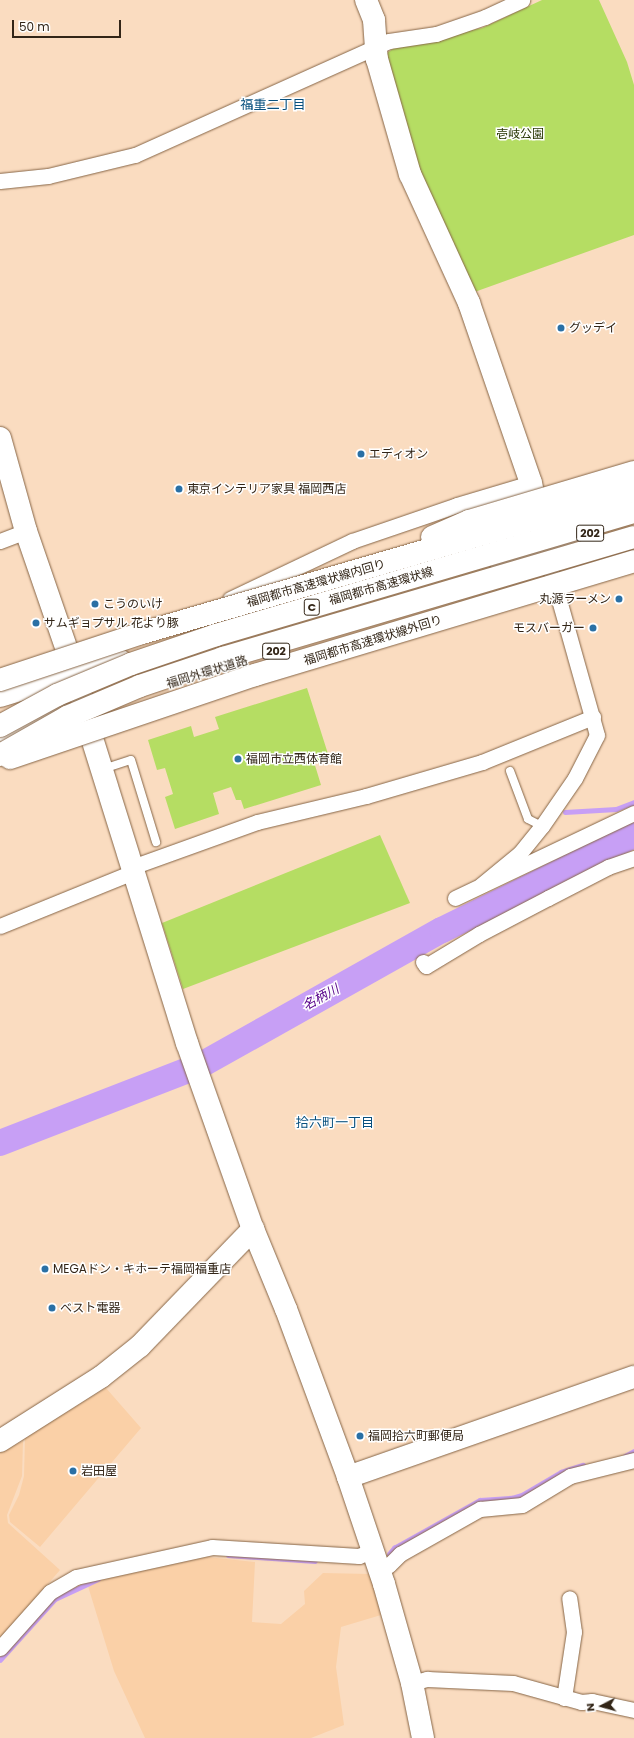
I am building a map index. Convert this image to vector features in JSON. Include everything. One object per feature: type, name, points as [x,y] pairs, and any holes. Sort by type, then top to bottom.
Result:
[{"type":"main road","points":[[366,0],[374,20],[374,48],[410,174],[469,303],[531,483],[545,550]]},
{"type":"main road","points":[[0,438],[26,531],[75,674],[84,710],[132,869],[187,1043],[253,1229],[289,1316],[348,1477],[412,1683],[423,1738]]},
{"type":"main road","name":"202","points":[[335,596],[400,552],[469,521],[634,472]]},
{"type":"main road","name":"福岡都市高速環状線内回り","points":[[0,680],[142,633],[634,490]]},
{"type":"main road","name":"福岡都市高速環状線","points":[[0,726],[57,695],[131,664],[216,635],[634,512]]},
{"type":"main road","name":"福岡外環状道路","points":[[0,731],[84,710],[339,632],[634,516]]},
{"type":"main road","name":"福岡外環状道路","points":[[0,696],[335,596],[634,529]]},
{"type":"main road","points":[[0,755],[67,717],[148,684],[231,655],[634,537]]},
{"type":"main road","name":"福岡都市高速環状線外回り","points":[[0,762],[255,675],[634,561]]},
{"type":"main road","points":[[0,1441],[101,1378],[140,1346],[253,1229]]},
{"type":"main road","points":[[348,1477],[634,1377]]},
{"type":"street","points":[[0,180],[48,176],[135,154],[389,41],[436,34],[485,17],[522,0]]},
{"type":"street","points":[[178,643],[211,608],[352,541],[457,505],[531,483]]},
{"type":"street","points":[[0,541],[26,531]]},
{"type":"street","points":[[481,886],[520,853],[542,826],[575,778],[598,735],[580,678],[568,627],[545,550]]},
{"type":"street","points":[[0,926],[132,869],[257,822],[366,796],[482,762],[593,717]]},
{"type":"street","points":[[455,898],[634,813]]},
{"type":"street","points":[[423,962],[426,966],[534,905],[608,867],[634,858]]},
{"type":"street","points":[[0,1648],[50,1592],[76,1577],[212,1547],[359,1556],[388,1565],[400,1554],[480,1509],[522,1505],[570,1476],[634,1460]]},
{"type":"street","points":[[564,1698],[574,1632],[569,1598]]},
{"type":"street","points":[[412,1683],[427,1679],[514,1683],[564,1698],[634,1710]]},
{"type":"lane","points":[[102,769],[130,760],[156,842]]},
{"type":"lane","points":[[510,771],[528,819],[542,826]]},
{"type":"shaded area","points":[[106,1388],[141,1428],[40,1547],[10,1522],[9,1515],[19,1495],[24,1476],[25,1438]]},
{"type":"shaded area","points":[[23,1441],[22,1476],[7,1515],[8,1523],[60,1570],[0,1640],[0,1453]]},
{"type":"shaded area","points":[[207,1557],[255,1562],[252,1622],[281,1624],[305,1604],[304,1591],[323,1573],[371,1574],[381,1615],[341,1627],[336,1667],[344,1725],[311,1738],[145,1738],[114,1671],[87,1583]]},
{"type":"green space","name":"壱岐公園","points":[[542,0],[599,0],[627,62],[634,85],[634,235],[469,294],[413,172],[387,53],[398,45],[482,28]]},
{"type":"green space","name":"福岡市立西体育館","points":[[307,688],[329,757],[314,762],[321,785],[244,809],[241,800],[236,800],[231,787],[213,793],[219,814],[175,829],[165,797],[173,794],[165,768],[157,770],[148,740],[191,726],[194,737],[219,729],[215,717]]},
{"type":"green space","points":[[380,835],[410,903],[183,989],[162,923]]},
{"type":"waterway","points":[[565,812],[616,809],[634,802]]},
{"type":"waterway","name":"名柄川","points":[[0,1143],[201,1065],[442,930],[634,835]]},
{"type":"waterway","points":[[625,1456],[634,1451]]},
{"type":"waterway","points":[[389,1554],[394,1548],[480,1500],[512,1498],[522,1495],[561,1472],[583,1465]]},
{"type":"waterway","points":[[228,1555],[315,1561]]},
{"type":"waterway","points":[[0,1660],[55,1599],[98,1579]]},
{"type":"place","name":"グッデイ","points":[[561,328]]},
{"type":"place","name":"エディオン","points":[[361,454]]},
{"type":"place","name":"東京インテリア家具 福岡西店","points":[[179,489]]},
{"type":"place","name":"丸源ラーメン","points":[[619,599]]},
{"type":"place","name":"こうのいけ","points":[[95,604]]},
{"type":"place","name":"サムギョプサル 花より豚","points":[[36,623]]},
{"type":"place","name":"モスバーガー","points":[[593,628]]},
{"type":"place","name":"福岡市立西体育館","points":[[238,759]]},
{"type":"place","name":"MEGAドン・キホーテ福岡福重店","points":[[45,1269]]},
{"type":"place","name":"ベスト電器","points":[[52,1308]]},
{"type":"place","name":"福岡拾六町郵便局","points":[[360,1436]]},
{"type":"place","name":"岩田屋","points":[[73,1471]]},
{"type":"district","name":"福重二丁目","points":[[273,105]]},
{"type":"district","name":"拾六町一丁目","points":[[335,1123]]}]
